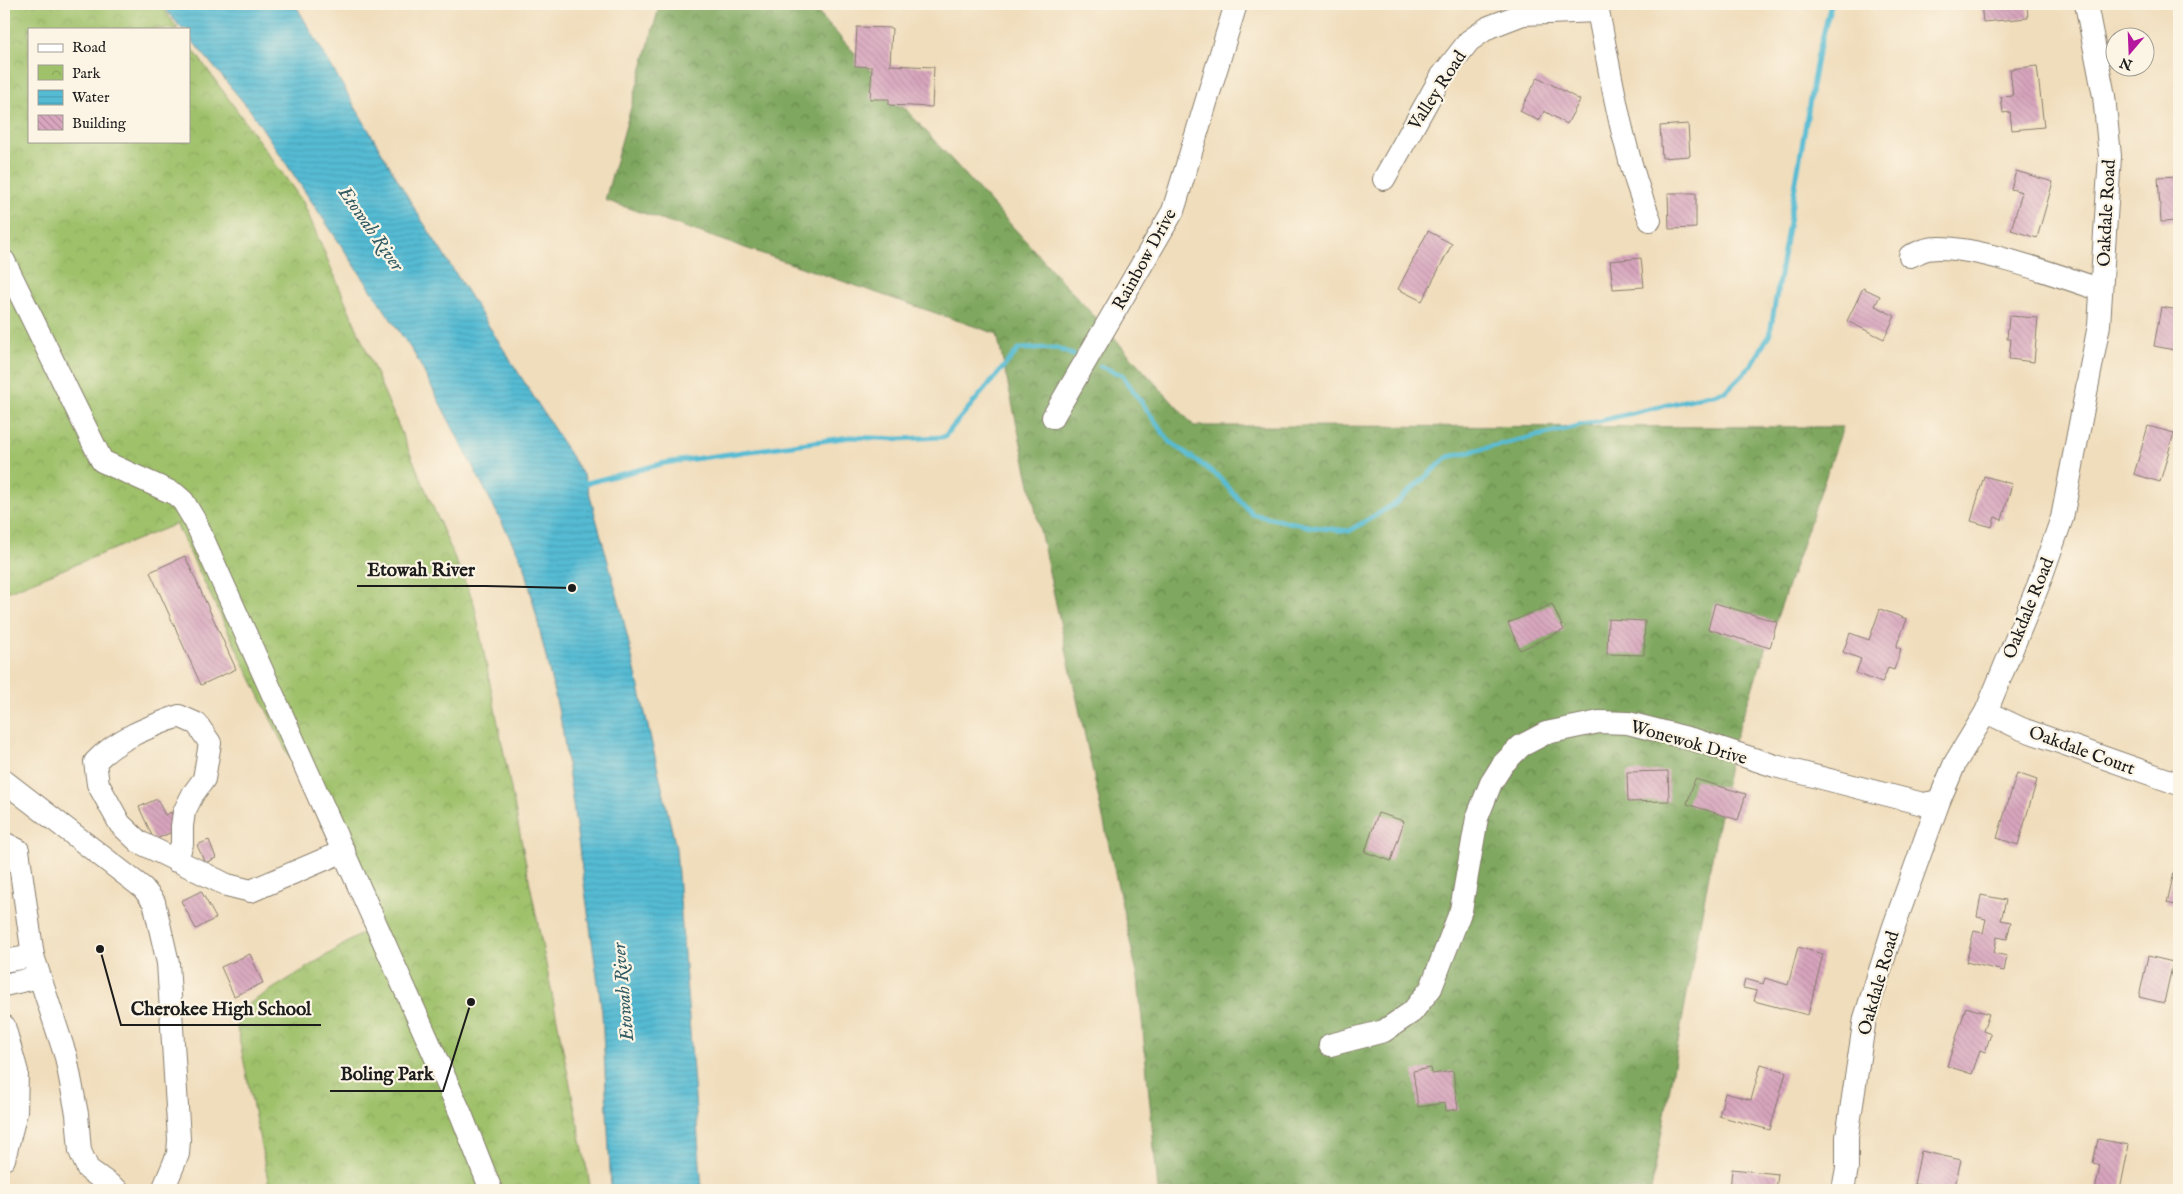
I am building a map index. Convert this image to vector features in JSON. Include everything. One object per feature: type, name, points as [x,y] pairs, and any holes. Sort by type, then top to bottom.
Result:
[{"type":"street","name":"Rainbow Drive","points":[[1053,417],[1173,211],[1236,4]]},
{"type":"street","name":"Oakdale Road","points":[[1843,1190],[1847,1168],[1847,1137],[1865,1018],[1893,929],[1955,763],[1986,712],[2038,586],[2062,518],[2099,325],[2110,156],[2104,96],[2086,4]]},
{"type":"street","points":[[1599,7],[1635,182],[1650,220]]},
{"type":"street","name":"Valley Road","points":[[1384,179],[1441,77],[1468,41],[1489,27],[1523,14],[1599,7]]},
{"type":"street","points":[[1910,256],[1928,249],[1946,248],[1980,254],[2101,290]]},
{"type":"street","points":[[4,261],[102,461],[175,494],[184,501],[344,851],[461,1114],[491,1190]]},
{"type":"street","name":"Oakdale Court","points":[[1986,712],[2022,729],[2179,784]]},
{"type":"street","points":[[176,861],[182,844],[184,812],[193,794],[204,779],[210,743],[197,724],[179,716],[140,730],[106,750],[95,762],[98,784],[120,824],[139,842],[176,861],[227,885],[251,890],[344,851]]},
{"type":"street","name":"Wonewok Drive","points":[[1330,1045],[1384,1031],[1412,1012],[1431,988],[1461,910],[1477,818],[1491,783],[1503,764],[1521,746],[1546,733],[1599,722],[1628,723],[1694,740],[1775,766],[1923,804],[1940,801]]},
{"type":"street","points":[[4,781],[143,888],[154,902],[168,964],[179,1139],[178,1154],[163,1190]]},
{"type":"street","points":[[4,843],[18,850],[36,966],[66,1057],[77,1114],[80,1151],[88,1169],[116,1190]]},
{"type":"street","points":[[4,961],[36,966]]},
{"type":"street","points":[[4,985],[36,966]]},
{"type":"street","points":[[4,1026],[17,1072],[16,1112],[4,1159]]},
{"type":"green space","points":[[4,4],[160,4],[177,28],[28,28],[28,142],[190,142],[190,45],[303,202],[474,603],[591,1190],[270,1190],[234,1013],[372,927],[176,524],[4,593]]},
{"type":"green space","points":[[660,4],[810,4],[1194,426],[1843,427],[1733,744],[1651,1190],[1158,1190],[1138,978],[997,334],[605,200]]},
{"type":"water","name":"Etowah River","points":[[161,4],[295,4],[416,211],[585,478],[621,609],[676,848],[702,1190],[611,1190],[602,1012],[562,726],[525,567],[415,355],[250,110],[190,38],[190,28],[181,28]]},
{"type":"building","points":[[1981,4],[2027,4],[2028,18],[1983,22]]},
{"type":"building","points":[[857,27],[892,28],[890,65],[934,67],[932,107],[889,105],[889,99],[870,99],[872,67],[855,66]]},
{"type":"building","points":[[2037,66],[2044,127],[2012,130],[2010,112],[2003,113],[2001,97],[2013,96],[2010,69]]},
{"type":"building","points":[[1538,77],[1580,100],[1567,124],[1544,111],[1539,121],[1520,111]]},
{"type":"building","points":[[1688,124],[1690,156],[1662,158],[1660,126]]},
{"type":"building","points":[[2016,171],[2053,182],[2037,238],[2011,230],[2022,192],[2011,189]]},
{"type":"building","points":[[2179,176],[2179,221],[2161,222],[2158,177]]},
{"type":"building","points":[[1668,193],[1696,193],[1696,228],[1669,229]]},
{"type":"building","points":[[1428,231],[1452,244],[1422,301],[1398,289]]},
{"type":"building","points":[[1641,258],[1644,287],[1613,289],[1610,261]]},
{"type":"building","points":[[1863,288],[1880,296],[1875,306],[1895,316],[1884,339],[1847,321]]},
{"type":"building","points":[[2161,307],[2179,310],[2179,351],[2154,346]]},
{"type":"building","points":[[2009,316],[2038,318],[2034,362],[2009,359],[2011,339],[2007,339]]},
{"type":"building","points":[[2148,426],[2174,433],[2160,482],[2134,474]]},
{"type":"building","points":[[1984,476],[2012,484],[2002,520],[1995,517],[1992,527],[1971,521]]},
{"type":"building","points":[[185,556],[236,669],[201,685],[150,572]]},
{"type":"building","points":[[1715,603],[1777,622],[1770,648],[1708,629]]},
{"type":"building","points":[[1552,604],[1564,630],[1520,650],[1508,623]]},
{"type":"building","points":[[1880,609],[1907,619],[1896,647],[1901,649],[1894,670],[1888,668],[1882,683],[1856,673],[1861,659],[1843,652],[1850,633],[1869,640]]},
{"type":"building","points":[[1608,619],[1645,621],[1644,655],[1607,654]]},
{"type":"building","points":[[1668,771],[1669,801],[1628,802],[1627,772]]},
{"type":"building","points":[[2017,773],[2037,780],[2018,845],[1997,838]]},
{"type":"building","points":[[1695,779],[1746,794],[1738,820],[1687,804]]},
{"type":"building","points":[[157,799],[165,815],[171,812],[179,829],[154,840],[139,807]]},
{"type":"building","points":[[1378,813],[1404,821],[1391,861],[1365,852]]},
{"type":"building","points":[[209,840],[216,858],[205,863],[197,845]]},
{"type":"building","points":[[2179,851],[2179,906],[2167,903]]},
{"type":"building","points":[[201,891],[216,918],[196,929],[181,901]]},
{"type":"building","points":[[1981,895],[2006,900],[2001,920],[2011,922],[2007,939],[1997,937],[1994,953],[2007,956],[2004,971],[1966,962],[1974,931],[1983,933],[1986,919],[1977,917]]},
{"type":"building","points":[[1798,947],[1823,954],[1808,1015],[1754,1001],[1757,991],[1743,988],[1745,979],[1763,984],[1765,978],[1788,985]]},
{"type":"building","points":[[250,954],[263,983],[234,996],[221,967]]},
{"type":"building","points":[[2148,956],[2173,962],[2164,1003],[2139,997]]},
{"type":"building","points":[[1966,1007],[1989,1014],[1983,1031],[1991,1034],[1985,1052],[1980,1050],[1972,1074],[1947,1066]]},
{"type":"building","points":[[1761,1064],[1786,1072],[1770,1130],[1719,1116],[1725,1093],[1751,1100]]},
{"type":"building","points":[[1431,1068],[1432,1074],[1453,1071],[1458,1109],[1446,1111],[1445,1103],[1418,1107],[1413,1071]]},
{"type":"building","points":[[2098,1139],[2129,1145],[2120,1190],[2095,1190],[2100,1165],[2093,1163]]},
{"type":"building","points":[[1921,1151],[1961,1160],[1955,1186],[1967,1190],[1919,1190],[1921,1185],[1914,1184]]},
{"type":"building","points":[[1732,1169],[1778,1174],[1776,1190],[1730,1190]]},
{"type":"waterway","points":[[1100,366],[1122,375],[1169,441],[1218,476],[1252,514],[1312,527],[1349,531],[1396,503],[1448,457],[1726,391],[1752,365],[1770,333],[1817,58],[1831,4]]},
{"type":"waterway","points":[[582,481],[587,483],[665,463],[850,437],[898,439],[944,437],[1019,349],[1057,348],[1073,355]]},
{"type":"place","name":"Etowah River","points":[[572,588]]},
{"type":"place","name":"Cherokee High School","points":[[100,949]]},
{"type":"place","name":"Boling Park","points":[[471,1002]]}]
